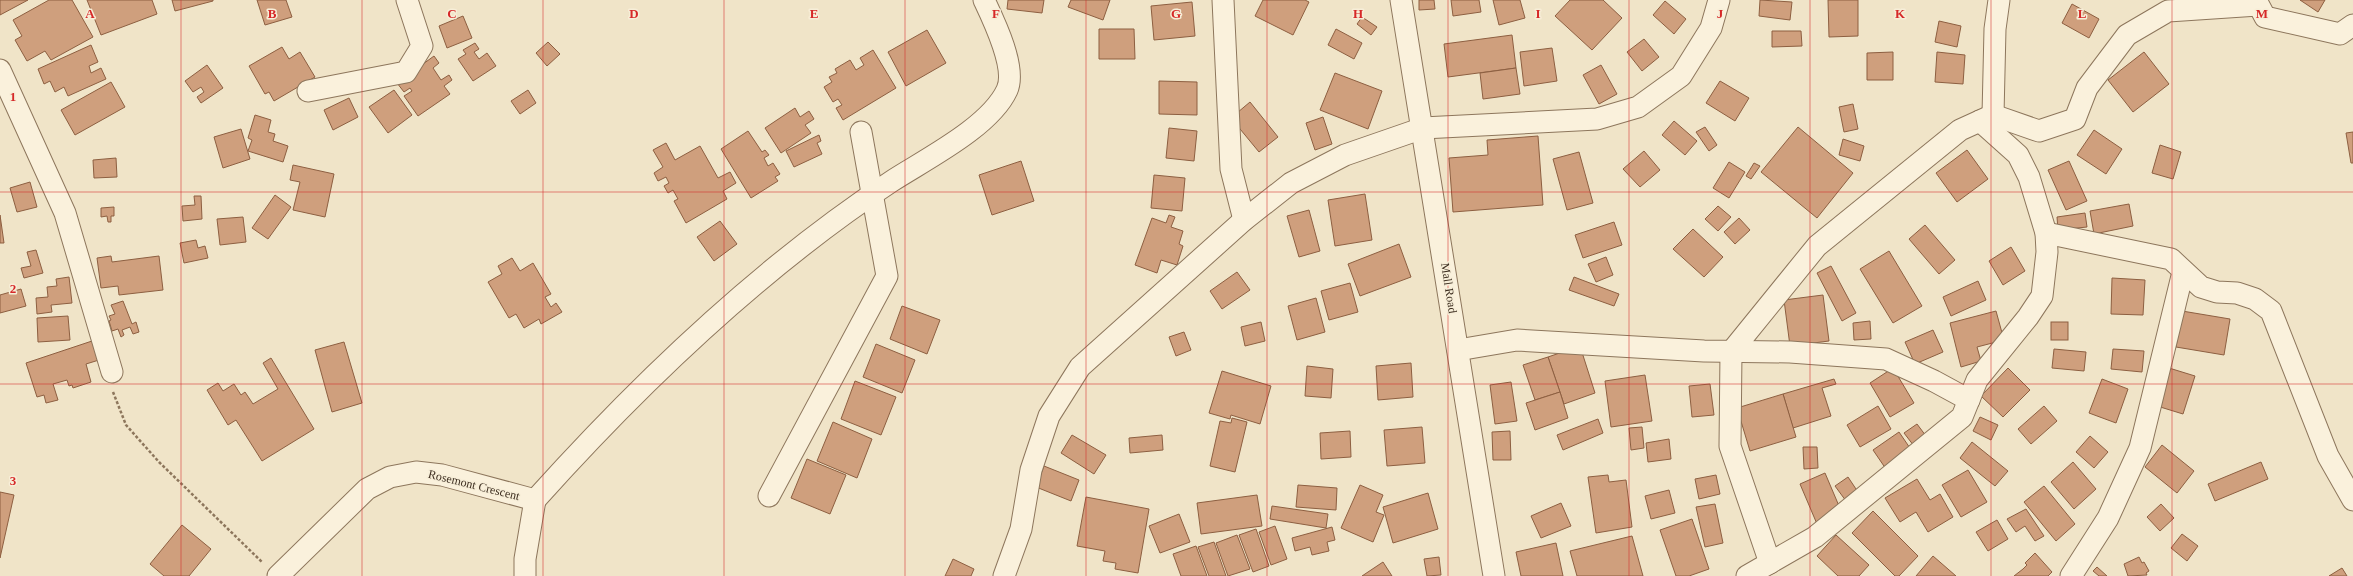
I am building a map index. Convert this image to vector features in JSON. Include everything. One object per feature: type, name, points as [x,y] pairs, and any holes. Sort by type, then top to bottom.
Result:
[{"type":"street","points":[[308,91],[406,72],[422,46],[407,0]]},
{"type":"street","points":[[535,500],[588,441],[714,320],[803,245],[872,194],[981,123],[996,107],[1008,88],[1009,66],[997,28],[984,0]]},
{"type":"street","points":[[1223,0],[1231,169],[1244,220]]},
{"type":"street","name":"Mall Road","points":[[1401,0],[1423,128],[1494,576]]},
{"type":"street","points":[[1004,576],[1021,529],[1031,470],[1049,416],[1080,367],[1244,220],[1291,183],[1345,155],[1423,128],[1597,119],[1638,107],[1681,76],[1710,28],[1719,0]]},
{"type":"street","points":[[1747,576],[1815,537],[1962,417],[1978,380],[2042,296],[2047,252],[2046,232],[2029,178],[2018,155],[1987,118],[1998,0]]},
{"type":"street","points":[[1770,563],[1730,446],[1731,352],[1816,246],[1960,130],[1987,118],[2039,131],[2075,119],[2086,88],[2127,35],[2168,11],[2257,2],[2265,17],[2340,34],[2353,25]]},
{"type":"street","points":[[0,70],[65,212],[112,372]]},
{"type":"street","points":[[769,496],[887,276],[861,132]]},
{"type":"street","points":[[2046,232],[2171,259],[2183,272],[2201,287],[2217,292],[2237,293],[2256,299],[2271,311],[2328,456],[2353,500]]},
{"type":"street","points":[[2072,576],[2108,518],[2140,448],[2183,272]]},
{"type":"street","points":[[1458,350],[1517,340],[1731,352],[1790,352],[1886,359],[1934,381],[1969,400]]},
{"type":"street","name":"Rosemont Crescent","points":[[272,571],[367,489],[390,477],[416,472],[442,475],[535,500],[525,559],[525,576]]},
{"type":"path","points":[[112,372],[113,395],[126,425],[159,462],[272,571]]},
{"type":"building","points":[[0,0],[28,0],[0,15]]},
{"type":"building","points":[[49,0],[72,0],[93,37],[51,60],[45,51],[27,61],[15,40],[22,36],[13,20]]},
{"type":"building","points":[[87,0],[152,0],[157,14],[101,35]]},
{"type":"building","points":[[172,0],[213,0],[213,1],[175,11]]},
{"type":"building","points":[[257,0],[286,0],[292,17],[265,25]]},
{"type":"building","points":[[1008,0],[1044,0],[1042,13],[1007,9]]},
{"type":"building","points":[[1071,0],[1110,0],[1103,20],[1068,7]]},
{"type":"building","points":[[1263,0],[1305,0],[1309,2],[1293,35],[1255,16]]},
{"type":"building","points":[[1419,0],[1434,0],[1435,9],[1419,10]]},
{"type":"building","points":[[1451,0],[1479,0],[1481,12],[1453,16]]},
{"type":"building","points":[[1493,0],[1520,0],[1525,18],[1499,25]]},
{"type":"building","points":[[1570,0],[1603,0],[1622,18],[1592,50],[1555,16]]},
{"type":"building","points":[[1760,0],[1792,2],[1790,20],[1759,16]]},
{"type":"building","points":[[1828,0],[1858,0],[1858,36],[1829,37]]},
{"type":"building","points":[[2300,0],[2325,0],[2318,12]]},
{"type":"building","points":[[1665,1],[1686,19],[1674,34],[1653,15]]},
{"type":"building","points":[[1192,2],[1195,36],[1154,40],[1151,6]]},
{"type":"building","points":[[2072,4],[2099,19],[2089,38],[2062,23]]},
{"type":"building","points":[[463,16],[472,38],[447,48],[439,26]]},
{"type":"building","points":[[1362,17],[1377,27],[1371,35],[1357,24]]},
{"type":"building","points":[[1939,21],[1961,26],[1957,47],[1935,42]]},
{"type":"building","points":[[1099,29],[1134,29],[1135,59],[1099,59]]},
{"type":"building","points":[[1336,29],[1362,43],[1354,59],[1328,45]]},
{"type":"building","points":[[927,30],[946,63],[906,86],[888,52]]},
{"type":"building","points":[[1772,31],[1801,31],[1802,46],[1772,47]]},
{"type":"building","points":[[1512,35],[1516,68],[1448,77],[1444,44]]},
{"type":"building","points":[[1644,39],[1659,57],[1642,71],[1627,52]]},
{"type":"building","points":[[548,42],[560,54],[547,66],[536,53]]},
{"type":"building","points":[[475,43],[479,49],[474,52],[479,59],[487,53],[496,66],[473,81],[458,59],[466,54],[463,50]]},
{"type":"building","points":[[91,45],[98,62],[89,66],[91,73],[101,68],[106,79],[68,96],[64,87],[55,92],[50,81],[44,84],[38,69]]},
{"type":"building","points":[[282,47],[289,59],[300,52],[315,77],[274,101],[269,92],[265,94],[249,66]]},
{"type":"building","points":[[1552,48],[1557,81],[1524,86],[1520,52]]},
{"type":"building","points":[[873,50],[896,88],[843,120],[836,108],[842,105],[838,99],[833,102],[824,87],[832,82],[829,77],[837,73],[835,69],[850,60],[856,70],[864,65],[860,58]]},
{"type":"building","points":[[1893,52],[1893,80],[1867,80],[1867,53]]},
{"type":"building","points":[[1937,52],[1965,55],[1963,84],[1935,82]]},
{"type":"building","points":[[2144,52],[2169,84],[2133,112],[2108,80]]},
{"type":"building","points":[[434,56],[439,63],[433,68],[441,80],[449,75],[452,80],[444,86],[450,94],[418,116],[404,96],[412,91],[410,88],[404,92],[397,83]]},
{"type":"building","points":[[207,65],[223,88],[201,103],[197,97],[204,92],[201,87],[193,92],[185,81]]},
{"type":"building","points":[[1601,65],[1617,94],[1599,104],[1583,75]]},
{"type":"building","points":[[1516,68],[1520,94],[1483,99],[1480,73]]},
{"type":"building","points":[[1335,73],[1382,91],[1368,129],[1320,110]]},
{"type":"building","points":[[1159,81],[1197,82],[1197,115],[1159,114]]},
{"type":"building","points":[[1720,81],[1749,98],[1735,121],[1706,103]]},
{"type":"building","points":[[111,82],[125,107],[75,135],[61,110]]},
{"type":"building","points":[[394,90],[412,115],[388,133],[369,107]]},
{"type":"building","points":[[528,90],[536,103],[520,114],[511,101]]},
{"type":"building","points":[[349,98],[358,117],[333,130],[324,110]]},
{"type":"building","points":[[1250,102],[1278,137],[1259,152],[1231,118]]},
{"type":"building","points":[[1853,104],[1858,129],[1844,132],[1839,107]]},
{"type":"building","points":[[795,108],[800,117],[809,111],[814,119],[805,125],[811,133],[781,153],[765,128]]},
{"type":"building","points":[[255,115],[271,120],[268,132],[275,134],[273,141],[288,146],[283,162],[248,151],[252,140],[248,138]]},
{"type":"building","points":[[1323,117],[1332,144],[1315,150],[1306,123]]},
{"type":"building","points":[[1674,121],[1697,141],[1685,155],[1662,135]]},
{"type":"building","points":[[1705,127],[1717,145],[1709,151],[1696,132]]},
{"type":"building","points":[[1798,127],[1853,173],[1817,218],[1761,172]]},
{"type":"building","points":[[1169,128],[1197,131],[1194,161],[1166,158]]},
{"type":"building","points":[[241,129],[250,159],[223,168],[214,137]]},
{"type":"building","points":[[2094,130],[2122,149],[2106,174],[2077,155]]},
{"type":"building","points":[[748,131],[762,152],[765,150],[769,155],[764,158],[768,166],[773,163],[780,174],[775,177],[778,181],[751,198],[721,149]]},
{"type":"building","points":[[2353,132],[2353,163],[2351,163],[2346,133]]},
{"type":"building","points":[[819,135],[821,141],[817,143],[822,154],[794,167],[786,151]]},
{"type":"building","points":[[1538,136],[1543,205],[1453,212],[1449,158],[1488,155],[1487,140]]},
{"type":"building","points":[[1843,139],[1864,146],[1860,161],[1839,155]]},
{"type":"building","points":[[666,143],[675,160],[700,146],[718,178],[730,172],[736,183],[723,191],[727,199],[686,223],[674,201],[678,199],[673,190],[668,193],[664,186],[669,183],[666,177],[658,181],[654,173],[663,167],[653,150]]},
{"type":"building","points":[[2160,145],[2181,152],[2173,179],[2152,173]]},
{"type":"building","points":[[1967,150],[1988,179],[1957,202],[1936,173]]},
{"type":"building","points":[[1644,151],[1660,170],[1640,187],[1623,169]]},
{"type":"building","points":[[1579,152],[1593,203],[1567,210],[1553,159]]},
{"type":"building","points":[[116,158],[117,177],[94,178],[93,160]]},
{"type":"building","points":[[1021,161],[1034,201],[992,215],[979,175]]},
{"type":"building","points":[[2069,161],[2087,201],[2066,210],[2048,170]]},
{"type":"building","points":[[1729,162],[1745,172],[1729,198],[1713,188]]},
{"type":"building","points":[[1754,163],[1760,166],[1751,179],[1746,176]]},
{"type":"building","points":[[293,165],[334,174],[325,217],[293,210],[300,182],[290,180]]},
{"type":"building","points":[[1154,175],[1185,178],[1182,211],[1151,208]]},
{"type":"building","points":[[30,182],[37,207],[17,212],[10,188]]},
{"type":"building","points":[[1365,194],[1372,240],[1335,246],[1328,200]]},
{"type":"building","points":[[275,195],[291,207],[268,239],[252,228]]},
{"type":"building","points":[[194,196],[201,196],[202,219],[183,221],[182,206],[195,205]]},
{"type":"building","points":[[2129,204],[2133,226],[2094,234],[2090,211]]},
{"type":"building","points":[[1718,206],[1731,217],[1718,231],[1705,219]]},
{"type":"building","points":[[114,207],[114,216],[111,216],[111,222],[108,222],[107,216],[101,217],[101,208]]},
{"type":"building","points":[[1309,210],[1320,251],[1299,257],[1287,216]]},
{"type":"building","points":[[2085,213],[2087,227],[2058,230],[2057,217]]},
{"type":"building","points":[[0,215],[4,243],[0,243]]},
{"type":"building","points":[[1169,215],[1175,217],[1171,227],[1183,231],[1179,244],[1183,246],[1177,265],[1161,260],[1157,273],[1135,265],[1152,218],[1166,223]]},
{"type":"building","points":[[243,217],[246,242],[220,245],[217,219]]},
{"type":"building","points":[[1739,218],[1750,230],[1735,244],[1724,232]]},
{"type":"building","points":[[720,221],[737,244],[714,261],[697,237]]},
{"type":"building","points":[[1614,222],[1622,245],[1583,258],[1575,235]]},
{"type":"building","points":[[1925,225],[1955,260],[1939,274],[1909,239]]},
{"type":"building","points":[[1693,229],[1723,257],[1704,277],[1673,249]]},
{"type":"building","points":[[196,240],[198,248],[205,246],[208,258],[184,263],[180,243]]},
{"type":"building","points":[[1399,244],[1411,277],[1360,296],[1348,264]]},
{"type":"building","points":[[2011,247],[2025,271],[2003,285],[1989,261]]},
{"type":"building","points":[[36,250],[43,273],[24,278],[21,268],[31,266],[27,252]]},
{"type":"building","points":[[1889,251],[1922,306],[1893,323],[1860,269]]},
{"type":"building","points":[[111,256],[112,262],[159,256],[163,290],[119,295],[118,286],[101,288],[97,258]]},
{"type":"building","points":[[1606,257],[1613,275],[1596,282],[1588,264]]},
{"type":"building","points":[[512,258],[520,271],[533,263],[551,294],[545,297],[551,307],[556,303],[562,312],[541,324],[539,319],[524,328],[516,314],[509,318],[488,282],[502,274],[498,266]]},
{"type":"building","points":[[1831,266],[1856,313],[1842,321],[1817,273]]},
{"type":"building","points":[[1237,272],[1250,290],[1222,309],[1210,291]]},
{"type":"building","points":[[69,277],[72,303],[51,305],[52,312],[37,314],[36,298],[48,297],[47,287],[57,286],[56,279]]},
{"type":"building","points":[[1574,277],[1619,294],[1614,306],[1569,290]]},
{"type":"building","points":[[2112,278],[2145,280],[2143,315],[2111,314]]},
{"type":"building","points":[[1978,281],[1986,300],[1951,316],[1943,297]]},
{"type":"building","points":[[1350,283],[1358,312],[1329,320],[1321,291]]},
{"type":"building","points":[[21,289],[26,306],[0,313],[0,295]]},
{"type":"building","points":[[1823,295],[1829,341],[1790,346],[1784,300]]},
{"type":"building","points":[[1316,298],[1325,332],[1297,340],[1288,306]]},
{"type":"building","points":[[123,301],[132,324],[136,322],[139,332],[133,334],[130,327],[122,330],[124,335],[121,337],[118,329],[112,331],[109,316],[115,314],[111,305]]},
{"type":"building","points":[[902,306],[940,320],[927,354],[890,339]]},
{"type":"building","points":[[1996,311],[2004,340],[1977,347],[1981,361],[1961,367],[1950,323]]},
{"type":"building","points":[[2182,311],[2230,319],[2224,355],[2176,347]]},
{"type":"building","points":[[68,316],[70,340],[38,342],[37,318]]},
{"type":"building","points":[[1870,321],[1871,339],[1854,340],[1853,323]]},
{"type":"building","points":[[1261,322],[1265,341],[1245,346],[1241,327]]},
{"type":"building","points":[[2051,322],[2068,322],[2068,340],[2051,340]]},
{"type":"building","points":[[1933,330],[1943,352],[1915,364],[1905,342]]},
{"type":"building","points":[[1184,332],[1191,350],[1176,356],[1169,337]]},
{"type":"building","points":[[92,341],[99,360],[86,364],[91,382],[73,388],[72,385],[69,386],[67,380],[53,384],[58,400],[46,403],[44,395],[37,397],[26,363]]},
{"type":"building","points":[[344,342],[362,403],[332,412],[315,350]]},
{"type":"building","points":[[876,344],[915,360],[902,393],[863,377]]},
{"type":"building","points":[[1580,346],[1595,393],[1564,404],[1548,357]]},
{"type":"building","points":[[2054,349],[2086,352],[2084,371],[2052,368]]},
{"type":"building","points":[[2113,349],[2144,351],[2142,372],[2111,369]]},
{"type":"building","points":[[1548,357],[1560,392],[1535,400],[1523,365]]},
{"type":"building","points":[[271,358],[314,429],[262,461],[236,420],[228,425],[207,390],[218,383],[223,391],[234,384],[241,395],[245,392],[253,404],[278,389],[263,363]]},
{"type":"building","points":[[1411,363],[1413,397],[1378,400],[1376,366]]},
{"type":"building","points":[[1307,366],[1333,369],[1331,398],[1305,396]]},
{"type":"building","points":[[1893,368],[1914,403],[1890,417],[1870,383]]},
{"type":"building","points":[[2008,368],[2030,390],[2003,417],[1981,396]]},
{"type":"building","points":[[2169,368],[2195,376],[2183,414],[2157,406]]},
{"type":"building","points":[[1222,371],[1271,386],[1260,424],[1231,415],[1230,419],[1209,413]]},
{"type":"building","points":[[1645,375],[1652,421],[1611,427],[1605,381]]},
{"type":"building","points":[[1834,379],[1836,384],[1822,388],[1831,416],[1793,428],[1783,394]]},
{"type":"building","points":[[2102,379],[2128,389],[2116,423],[2089,413]]},
{"type":"building","points":[[855,381],[896,397],[881,435],[841,419]]},
{"type":"building","points":[[1511,382],[1517,421],[1495,424],[1490,385]]},
{"type":"building","points":[[1710,384],[1714,415],[1692,417],[1689,386]]},
{"type":"building","points":[[1560,392],[1568,418],[1535,430],[1526,403]]},
{"type":"building","points":[[1783,394],[1796,437],[1750,451],[1737,408]]},
{"type":"building","points":[[1878,406],[1891,429],[1860,447],[1847,425]]},
{"type":"building","points":[[2044,406],[2057,421],[2031,444],[2018,429]]},
{"type":"building","points":[[1980,417],[1998,425],[1991,440],[1973,431]]},
{"type":"building","points":[[1232,418],[1247,422],[1235,472],[1210,466],[1220,421],[1231,423]]},
{"type":"building","points":[[1598,419],[1603,433],[1563,450],[1557,435]]},
{"type":"building","points":[[833,422],[872,439],[857,478],[817,461]]},
{"type":"building","points":[[1917,424],[1926,436],[1914,446],[1904,433]]},
{"type":"building","points":[[1422,427],[1425,463],[1387,466],[1384,430]]},
{"type":"building","points":[[1642,427],[1644,448],[1631,450],[1629,428]]},
{"type":"building","points":[[1350,431],[1351,457],[1321,459],[1320,433]]},
{"type":"building","points":[[1510,431],[1511,460],[1493,460],[1492,432]]},
{"type":"building","points":[[1899,432],[1912,451],[1886,469],[1873,450]]},
{"type":"building","points":[[1072,435],[1106,455],[1094,474],[1061,453]]},
{"type":"building","points":[[1162,435],[1163,450],[1130,453],[1129,438]]},
{"type":"building","points":[[2090,436],[2108,452],[2094,468],[2076,452]]},
{"type":"building","points":[[1669,439],[1671,459],[1648,462],[1646,443]]},
{"type":"building","points":[[1972,442],[2008,471],[1995,486],[1960,458]]},
{"type":"building","points":[[2162,445],[2194,471],[2177,493],[2145,467]]},
{"type":"building","points":[[1803,447],[1817,447],[1818,468],[1804,469]]},
{"type":"building","points":[[807,459],[846,475],[830,514],[791,498]]},
{"type":"building","points":[[2073,462],[2096,489],[2074,509],[2051,482]]},
{"type":"building","points":[[2261,462],[2268,479],[2215,501],[2208,484]]},
{"type":"building","points":[[1044,466],[1079,480],[1071,501],[1036,487]]},
{"type":"building","points":[[1968,470],[1987,502],[1961,517],[1942,485]]},
{"type":"building","points":[[1825,473],[1842,513],[1817,524],[1800,484]]},
{"type":"building","points":[[1608,475],[1609,482],[1626,480],[1632,527],[1596,533],[1588,477]]},
{"type":"building","points":[[1716,475],[1720,494],[1699,499],[1695,479]]},
{"type":"building","points":[[1848,477],[1858,492],[1846,501],[1835,486]]},
{"type":"building","points":[[1917,479],[1930,500],[1940,494],[1953,517],[1928,532],[1916,512],[1900,522],[1885,498]]},
{"type":"building","points":[[1298,485],[1337,488],[1336,510],[1296,507]]},
{"type":"building","points":[[1360,485],[1383,495],[1376,512],[1384,515],[1373,542],[1341,528]]},
{"type":"building","points":[[2044,486],[2075,524],[2056,541],[2024,502]]},
{"type":"building","points":[[1669,490],[1675,513],[1651,519],[1645,496]]},
{"type":"building","points":[[0,492],[14,495],[0,558]]},
{"type":"building","points":[[1428,493],[1438,529],[1393,543],[1383,507]]},
{"type":"building","points":[[1257,495],[1262,526],[1201,534],[1197,503]]},
{"type":"building","points":[[1086,497],[1149,509],[1138,573],[1115,569],[1116,563],[1103,561],[1105,551],[1077,546]]},
{"type":"building","points":[[1561,503],[1571,526],[1541,538],[1531,516]]},
{"type":"building","points":[[1715,504],[1723,543],[1705,547],[1696,507]]},
{"type":"building","points":[[2161,504],[2174,518],[2160,531],[2147,517]]},
{"type":"building","points":[[1272,506],[1328,514],[1326,528],[1270,519]]},
{"type":"building","points":[[2026,509],[2044,536],[2035,541],[2025,526],[2016,532],[2007,519]]},
{"type":"building","points":[[1873,511],[1918,556],[1899,576],[1895,576],[1852,533]]},
{"type":"building","points":[[1179,514],[1190,542],[1160,553],[1149,526]]},
{"type":"building","points":[[1692,519],[1709,569],[1689,576],[1676,576],[1660,530]]},
{"type":"building","points":[[1997,520],[2008,539],[1988,551],[1976,532]]},
{"type":"building","points":[[182,525],[211,549],[189,576],[164,576],[150,564]]},
{"type":"building","points":[[1275,526],[1287,559],[1271,565],[1259,532]]},
{"type":"building","points":[[1332,527],[1335,540],[1327,542],[1329,551],[1312,555],[1310,547],[1295,551],[1292,538]]},
{"type":"building","points":[[1256,529],[1269,566],[1253,572],[1239,535]]},
{"type":"building","points":[[2182,534],[2198,546],[2187,561],[2171,548]]},
{"type":"building","points":[[1237,535],[1250,569],[1228,576],[1216,543]]},
{"type":"building","points":[[1836,535],[1869,565],[1859,576],[1838,576],[1817,556]]},
{"type":"building","points":[[1632,536],[1643,576],[1577,576],[1570,551]]},
{"type":"building","points":[[1214,542],[1226,576],[1209,576],[1198,547]]},
{"type":"building","points":[[1556,543],[1563,576],[1521,576],[1516,552]]},
{"type":"building","points":[[1196,546],[1207,576],[1181,576],[1173,554]]},
{"type":"building","points":[[2035,553],[2052,572],[2048,576],[2014,576],[2027,565],[2025,563]]},
{"type":"building","points":[[1933,556],[1956,576],[1916,576]]},
{"type":"building","points":[[1439,557],[1441,575],[1427,576],[1424,559]]},
{"type":"building","points":[[2139,557],[2149,571],[2146,573],[2147,575],[2128,576],[2124,564]]},
{"type":"building","points":[[953,559],[974,569],[971,576],[945,576]]},
{"type":"building","points":[[1383,562],[1392,576],[1362,576]]},
{"type":"building","points":[[2097,567],[2107,576],[2099,576],[2093,571]]},
{"type":"building","points":[[2342,568],[2347,576],[2329,576]]}]
